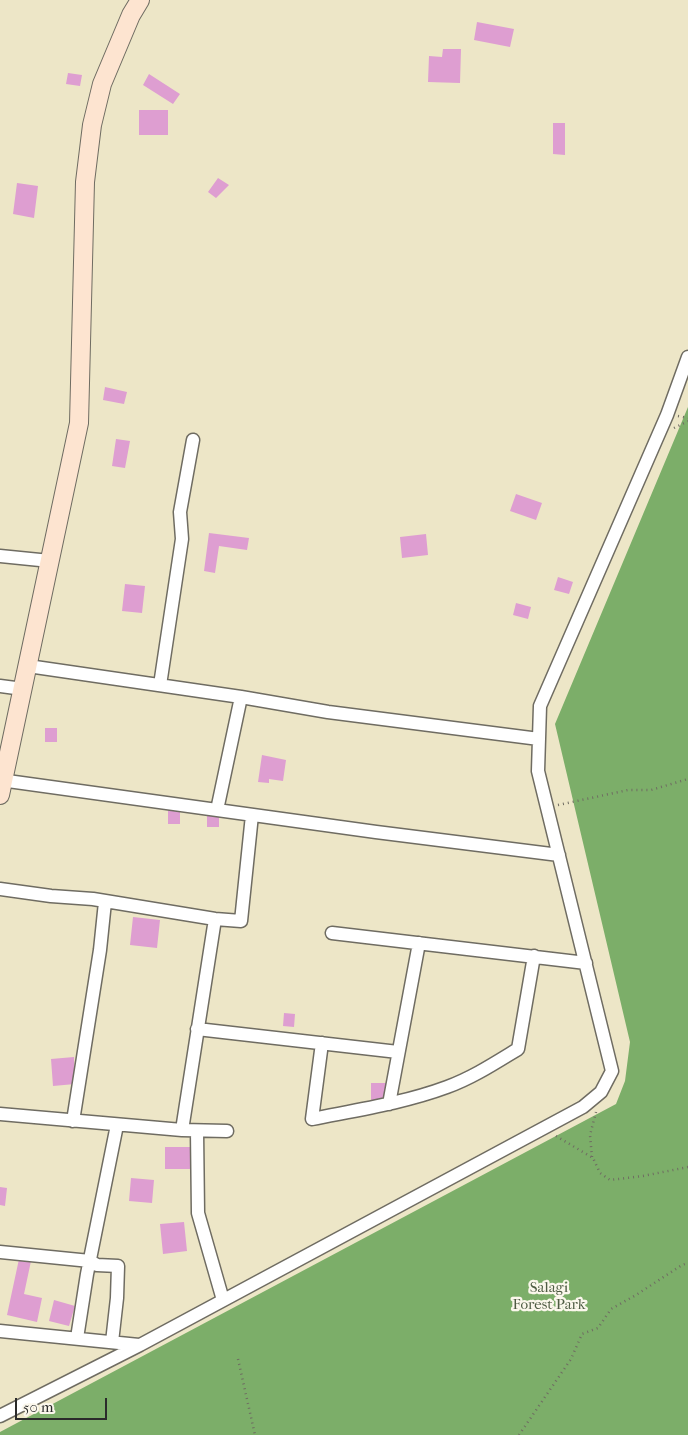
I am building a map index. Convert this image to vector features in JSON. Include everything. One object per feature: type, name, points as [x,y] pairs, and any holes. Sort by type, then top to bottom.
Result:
[{"type":"street","points":[[140,0],[131,15],[102,84],[92,125],[86,182],[79,423],[1,785],[217,810],[559,855]]},
{"type":"street","points":[[0,1416],[140,1345],[583,1107],[601,1092],[612,1071],[538,771],[540,706],[666,415],[688,357]]},
{"type":"street","points":[[160,685],[182,539],[180,512],[193,440]]},
{"type":"street","points":[[0,556],[50,562]]},
{"type":"street","points":[[28,666],[241,696],[328,712],[539,740]]},
{"type":"street","points":[[0,686],[22,689]]},
{"type":"street","points":[[217,810],[241,696]]},
{"type":"street","points":[[0,889],[51,896],[94,899],[215,919],[241,921],[252,815]]},
{"type":"street","points":[[73,1121],[100,950],[105,902]]},
{"type":"street","points":[[182,1130],[215,919]]},
{"type":"street","points":[[332,933],[586,963]]},
{"type":"street","points":[[388,1104],[419,943]]},
{"type":"street","points":[[322,1043],[312,1119],[388,1104],[448,1087],[518,1049],[534,956]]},
{"type":"street","points":[[197,1028],[398,1052]]},
{"type":"street","points":[[0,1114],[182,1130],[227,1131]]},
{"type":"street","points":[[77,1338],[117,1125]]},
{"type":"street","points":[[197,1131],[198,1213],[223,1300]]},
{"type":"street","points":[[0,1252],[90,1261],[97,1265],[118,1266],[112,1342]]},
{"type":"street","points":[[0,1331],[140,1345]]},
{"type":"path","points":[[547,807],[628,790],[651,790],[688,779]]},
{"type":"path","points":[[601,1092],[590,1135],[592,1158],[600,1173],[610,1180],[688,1167]]},
{"type":"path","points":[[542,1129],[592,1158]]},
{"type":"path","points":[[519,1435],[571,1359],[582,1334],[598,1328],[612,1309],[688,1263]]},
{"type":"path","points":[[238,1359],[255,1435]]},
{"type":"green space","name":"Salagi Forest Park","points":[[688,407],[688,1435],[0,1435],[0,1432],[616,1104],[625,1081],[630,1042],[555,724]]},
{"type":"building","points":[[477,22],[514,29],[510,47],[474,40]]},
{"type":"building","points":[[443,49],[461,49],[460,83],[428,82],[429,56],[442,57]]},
{"type":"building","points":[[68,73],[82,75],[80,86],[66,84]]},
{"type":"building","points":[[149,74],[180,94],[173,104],[143,85]]},
{"type":"building","points":[[139,110],[168,110],[168,135],[139,135]]},
{"type":"building","points":[[553,123],[565,123],[565,155],[553,154]]},
{"type":"building","points":[[218,178],[229,185],[216,198],[208,192]]},
{"type":"building","points":[[17,183],[38,186],[34,218],[13,214]]},
{"type":"building","points":[[105,387],[127,392],[124,404],[103,400]]},
{"type":"building","points":[[116,439],[130,441],[125,468],[112,466]]},
{"type":"building","points":[[516,494],[542,503],[536,520],[510,511]]},
{"type":"building","points":[[209,533],[249,538],[247,550],[219,546],[215,573],[204,571]]},
{"type":"building","points":[[426,534],[428,555],[402,558],[400,537]]},
{"type":"building","points":[[558,577],[573,582],[569,594],[554,590]]},
{"type":"building","points":[[125,584],[145,586],[142,613],[122,611]]},
{"type":"building","points":[[516,603],[531,607],[528,619],[513,615]]},
{"type":"building","points":[[45,728],[57,728],[57,742],[45,742]]},
{"type":"building","points":[[262,755],[286,760],[283,781],[269,779],[269,783],[258,782]]},
{"type":"building","points":[[168,809],[180,810],[180,824],[168,824]]},
{"type":"building","points":[[207,813],[219,813],[219,827],[207,827]]},
{"type":"building","points":[[133,917],[160,920],[157,948],[130,945]]},
{"type":"building","points":[[284,1013],[295,1014],[294,1027],[283,1026]]},
{"type":"building","points":[[74,1057],[75,1084],[53,1086],[51,1059]]},
{"type":"building","points":[[371,1083],[386,1083],[386,1100],[371,1100]]},
{"type":"building","points":[[165,1147],[192,1147],[191,1169],[165,1169]]},
{"type":"building","points":[[131,1178],[154,1180],[152,1203],[129,1201]]},
{"type":"building","points":[[0,1187],[7,1188],[5,1206],[0,1205]]},
{"type":"building","points":[[184,1222],[187,1251],[163,1254],[160,1224]]},
{"type":"building","points":[[19,1259],[31,1261],[24,1294],[42,1298],[37,1322],[7,1315]]},
{"type":"building","points":[[54,1300],[75,1306],[69,1326],[49,1321]]}]
